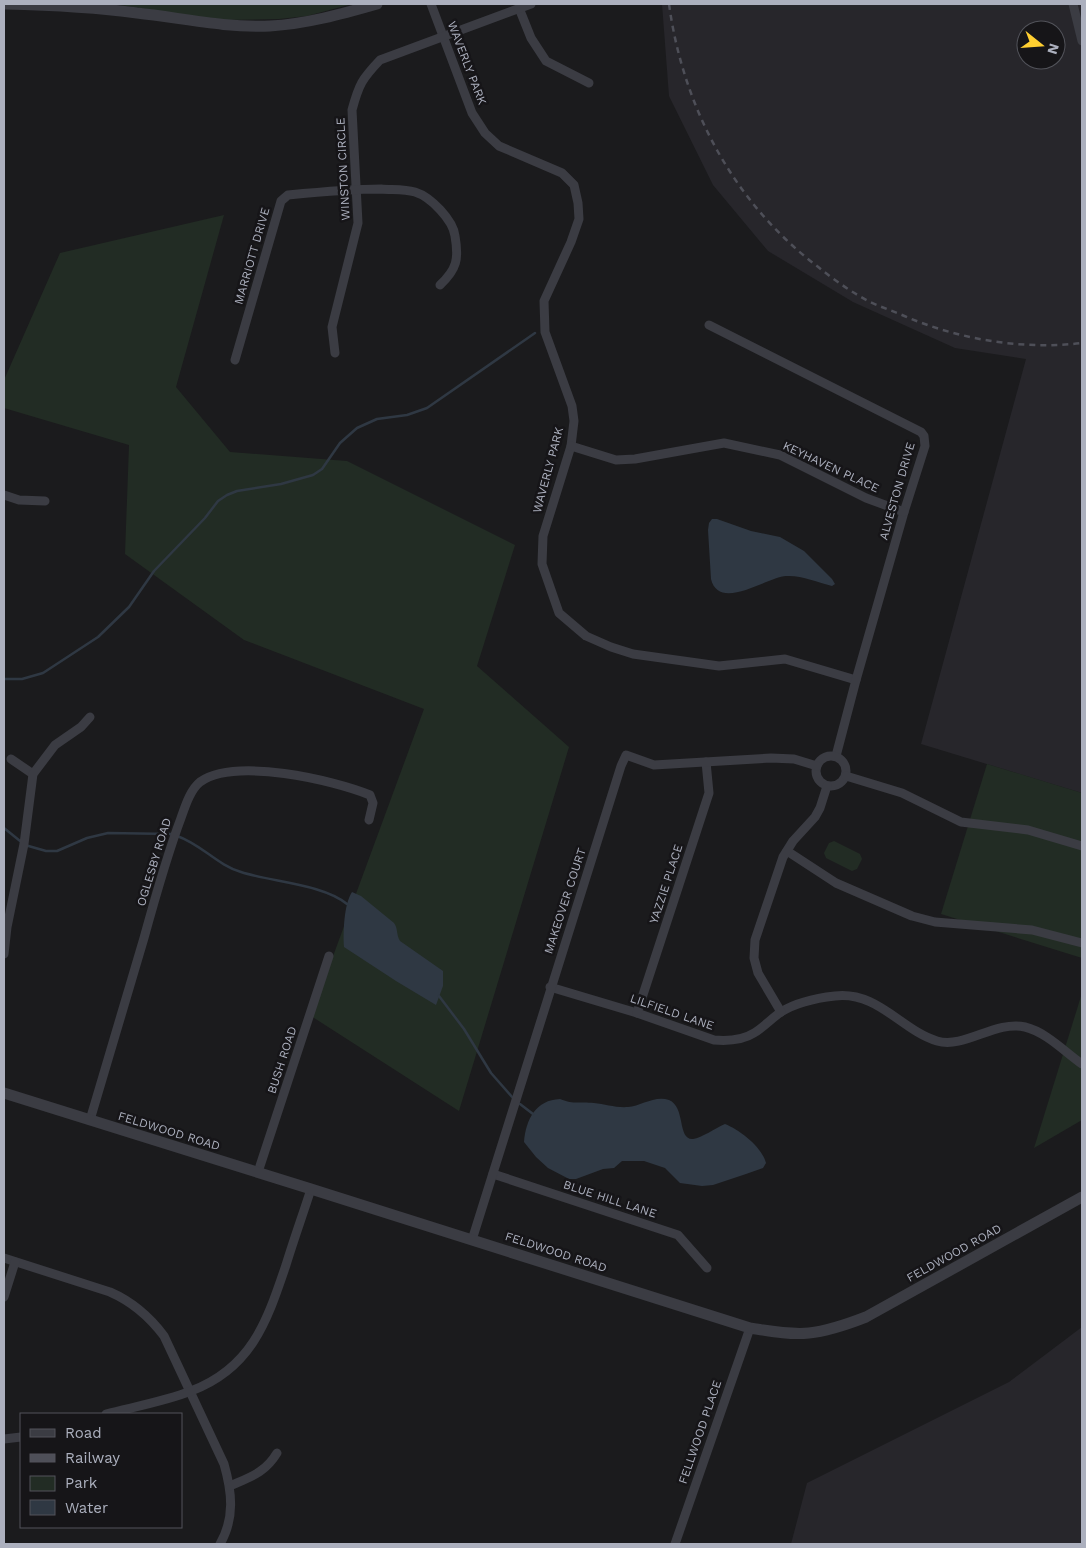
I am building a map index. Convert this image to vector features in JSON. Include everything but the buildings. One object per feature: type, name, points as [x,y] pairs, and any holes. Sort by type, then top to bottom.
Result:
[{"type":"street","points":[[5,4],[74,6],[220,25],[272,26],[315,20],[377,4]]},
{"type":"street","name":"WAVERLY PARK","points":[[431,4],[472,113],[485,133],[499,146],[562,173],[574,185],[578,203],[579,219],[571,242],[544,301],[545,332],[572,406],[574,421],[570,446],[543,536],[542,564],[559,613],[586,636],[633,654],[719,666],[784,659],[856,680]]},
{"type":"street","name":"WINSTON CIRCLE","points":[[335,353],[332,326],[358,223],[352,110],[364,77],[380,60],[531,4]]},
{"type":"street","points":[[1073,4],[1082,41]]},
{"type":"street","points":[[519,8],[531,38],[546,61],[589,83]]},
{"type":"street","name":"MARRIOTT DRIVE","points":[[236,360],[281,201],[288,195],[357,189],[400,190],[417,193],[443,211],[454,230],[457,251],[452,272],[440,284]]},
{"type":"street","name":"ALVESTON DRIVE","points":[[709,325],[921,432],[924,436],[925,446],[904,512],[836,756]]},
{"type":"street","name":"KEYHAVEN PLACE","points":[[570,446],[616,460],[635,459],[724,444],[780,455],[866,498],[904,512]]},
{"type":"street","points":[[4,495],[19,500],[46,501]]},
{"type":"street","points":[[4,954],[5,927],[24,844],[33,774],[55,745],[82,727],[90,717]]},
{"type":"street","name":"MAKEOVER COURT","points":[[472,1240],[550,987],[626,755],[654,765],[771,758],[794,759],[817,766]]},
{"type":"street","points":[[836,756],[845,764],[846,776],[836,786],[827,786],[818,779],[816,773],[817,766],[825,757],[836,756]]},
{"type":"street","points":[[11,759],[33,774]]},
{"type":"street","name":"YAZZIE PLACE","points":[[637,1013],[709,793],[706,762]]},
{"type":"street","name":"OGLESBY ROAD","points":[[90,1120],[181,818],[193,790],[200,782],[211,777],[226,774],[260,771],[310,777],[370,794],[373,803],[369,820]]},
{"type":"street","points":[[846,776],[902,793],[961,822],[1028,830],[1082,846]]},
{"type":"street","points":[[781,1012],[758,973],[754,958],[755,940],[783,857],[820,808],[827,786]]},
{"type":"street","points":[[787,850],[836,883],[912,916],[935,922],[1032,930],[1082,944]]},
{"type":"street","name":"BUSH ROAD","points":[[258,1172],[329,956]]},
{"type":"street","name":"LILFIELD LANE","points":[[550,987],[637,1013],[714,1040],[726,1041],[753,1034],[781,1012],[803,1001],[834,996],[849,997],[876,1004],[924,1035],[941,1042],[961,1040],[1008,1026],[1026,1027],[1047,1038],[1082,1064]]},
{"type":"street","name":"FELDWOOD ROAD","points":[[4,1093],[750,1328],[791,1333],[809,1333],[839,1327],[866,1317],[1082,1197]]},
{"type":"street","name":"BLUE HILL LANE","points":[[493,1174],[678,1235],[707,1268]]},
{"type":"street","points":[[110,1413],[191,1392],[212,1381],[231,1367],[246,1352],[260,1332],[271,1309],[311,1189]]},
{"type":"street","points":[[4,1258],[110,1292],[137,1307],[164,1336],[224,1464],[230,1486],[228,1526],[220,1544]]},
{"type":"street","points":[[4,1297],[15,1262]]},
{"type":"street","name":"FELLWOOD PLACE","points":[[675,1544],[750,1328]]},
{"type":"street","points":[[4,1439],[20,1437]]},
{"type":"street","points":[[230,1486],[262,1472],[270,1464],[276,1453]]},
{"type":"shaded area","points":[[662,4],[1082,4],[1082,793],[921,744],[1026,359],[955,348],[853,302],[768,251],[713,185],[669,96]]},
{"type":"shaded area","points":[[1082,1327],[1082,1544],[791,1544],[807,1483],[1009,1382]]},
{"type":"green space","points":[[113,4],[352,4],[307,16],[279,19],[220,20]]},
{"type":"green space","points":[[224,215],[176,387],[230,452],[347,461],[515,545],[477,666],[569,747],[459,1111],[311,1016],[424,709],[244,640],[125,554],[129,445],[4,408],[4,380],[60,253]]},
{"type":"green space","points":[[987,764],[1082,793],[1082,958],[941,914]]},
{"type":"green space","points":[[834,841],[860,854],[862,859],[857,869],[852,871],[826,858],[824,853],[829,843]]},
{"type":"green space","points":[[1082,993],[1082,1120],[1034,1148]]},
{"type":"water","points":[[712,519],[751,531],[780,537],[804,551],[835,584],[832,586],[803,578],[786,576],[733,593],[723,593],[716,588],[711,579],[708,530]]},
{"type":"water","points":[[352,892],[361,896],[394,923],[400,941],[443,971],[443,986],[436,1005],[344,947],[346,911]]},
{"type":"water","points":[[560,1099],[624,1107],[659,1099],[669,1100],[678,1109],[683,1129],[688,1138],[700,1137],[725,1124],[750,1140],[760,1151],[766,1163],[763,1168],[713,1185],[702,1186],[680,1183],[665,1168],[644,1161],[622,1161],[614,1168],[603,1169],[576,1179],[569,1179],[548,1168],[524,1142],[527,1126],[534,1112],[545,1103]]},
{"type":"waterway","points":[[4,679],[22,679],[43,673],[98,637],[129,607],[154,571],[205,518],[218,501],[227,495],[237,491],[281,484],[313,475],[322,469],[340,443],[357,428],[377,419],[407,415],[427,408],[535,333]]},
{"type":"waterway","points":[[4,828],[25,845],[46,851],[57,851],[87,838],[108,833],[172,834]]},
{"type":"waterway","points":[[177,836],[194,844],[232,869],[325,892],[347,904]]},
{"type":"waterway","points":[[439,996],[464,1029],[491,1073],[513,1098]]},
{"type":"waterway","points":[[520,1104],[533,1114]]},
{"type":"railway","points":[[669,4],[676,42],[686,79],[700,115],[717,150],[737,182],[760,213],[787,241],[817,266],[842,285],[870,302],[930,326],[972,337],[1016,344],[1060,345],[1082,343]]}]
